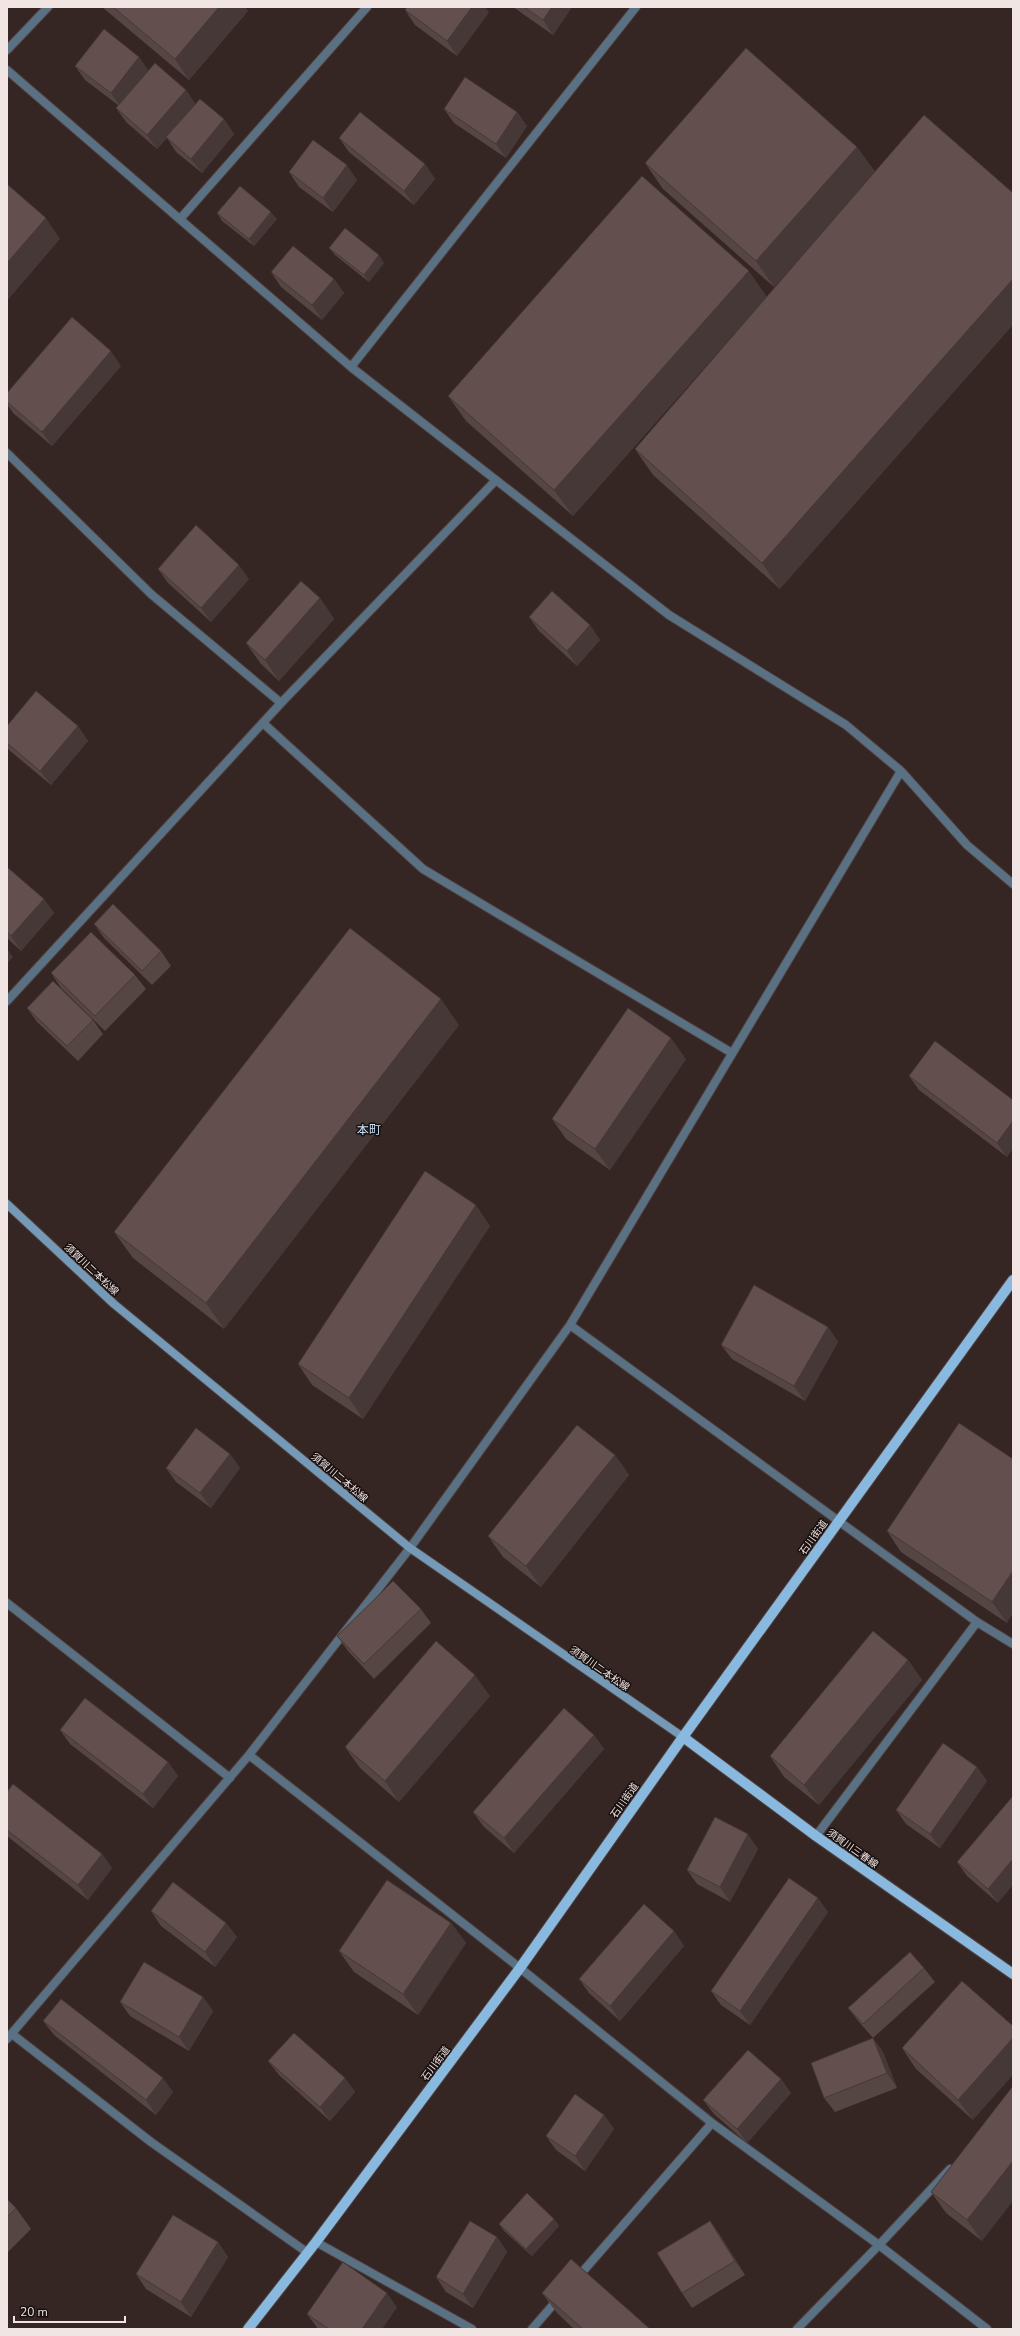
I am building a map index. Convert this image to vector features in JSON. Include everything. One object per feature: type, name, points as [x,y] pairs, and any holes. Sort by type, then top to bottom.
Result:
[{"type":"main road","name":"須賀川二本松線","points":[[7,1204],[114,1304],[410,1548],[683,1737]]},
{"type":"main road","name":"石川街道","points":[[248,2329],[308,2253],[520,1968],[683,1737],[1013,1280]]},
{"type":"main road","name":"須賀川三春線","points":[[683,1737],[816,1836],[1013,1974]]},
{"type":"street","points":[[7,50],[48,7]]},
{"type":"street","points":[[180,219],[367,7]]},
{"type":"street","points":[[351,368],[636,7]]},
{"type":"street","points":[[7,70],[351,368],[669,615],[846,725],[901,771],[966,845],[1013,884]]},
{"type":"street","points":[[7,453],[151,594],[281,703]]},
{"type":"street","points":[[7,1001],[281,703],[496,480]]},
{"type":"street","points":[[263,723],[423,869],[732,1053]]},
{"type":"street","points":[[308,2253],[151,2142],[9,2037],[249,1755],[410,1548],[570,1325],[901,771]]},
{"type":"street","points":[[570,1325],[977,1622],[1012,1640]]},
{"type":"street","points":[[7,1602],[230,1778]]},
{"type":"street","points":[[816,1836],[977,1622]]},
{"type":"street","points":[[249,1755],[520,1968],[712,2123],[880,2246],[987,2329]]},
{"type":"street","points":[[573,2282],[712,2123]]},
{"type":"street","points":[[797,2329],[880,2246],[954,2164]]},
{"type":"street","points":[[316,2242],[472,2329]]},
{"type":"street","points":[[532,2329],[563,2294]]},
{"type":"building","points":[[113,7],[219,7],[175,59]]},
{"type":"building","points":[[407,7],[472,7],[447,41],[405,10]]},
{"type":"building","points":[[524,7],[552,7],[543,20]]},
{"type":"building","points":[[104,29],[139,57],[111,93],[75,66]]},
{"type":"building","points":[[746,48],[857,147],[756,261],[645,163]]},
{"type":"building","points":[[155,63],[186,90],[147,135],[116,108]]},
{"type":"building","points":[[465,77],[517,112],[496,144],[444,109]]},
{"type":"building","points":[[200,99],[224,119],[191,159],[166,137]]},
{"type":"building","points":[[360,112],[425,164],[404,191],[339,138]]},
{"type":"building","points":[[924,115],[1013,193],[1013,279],[762,563],[635,449]]},
{"type":"building","points":[[313,140],[347,165],[323,198],[289,172]]},
{"type":"building","points":[[642,176],[749,271],[554,490],[448,396]]},
{"type":"building","points":[[7,184],[46,218],[7,263]]},
{"type":"building","points":[[240,186],[271,212],[249,239],[217,213]]},
{"type":"building","points":[[345,228],[379,255],[364,275],[329,248]]},
{"type":"building","points":[[293,246],[334,279],[312,305],[271,272]]},
{"type":"building","points":[[72,317],[111,351],[42,432],[7,402],[7,393]]},
{"type":"building","points":[[196,525],[239,565],[201,608],[158,569]]},
{"type":"building","points":[[301,581],[320,598],[265,660],[246,643]]},
{"type":"building","points":[[552,591],[590,625],[567,651],[529,617]]},
{"type":"building","points":[[36,691],[78,726],[40,771],[7,743],[7,726]]},
{"type":"building","points":[[7,867],[44,899],[11,936],[7,932]]},
{"type":"building","points":[[113,904],[161,951],[142,971],[94,924]]},
{"type":"building","points":[[350,928],[441,999],[206,1303],[114,1232]]},
{"type":"building","points":[[91,932],[135,975],[95,1016],[51,973]]},
{"type":"building","points":[[53,981],[93,1020],[67,1046],[27,1008]]},
{"type":"building","points":[[628,1008],[671,1038],[595,1149],[552,1119]]},
{"type":"building","points":[[935,1041],[1013,1100],[1013,1121],[997,1143],[909,1076]]},
{"type":"building","points":[[425,1171],[476,1205],[349,1398],[298,1364]]},
{"type":"building","points":[[754,1285],[828,1327],[794,1386],[721,1345]]},
{"type":"building","points":[[959,1423],[1013,1459],[1013,1571],[992,1602],[887,1531]]},
{"type":"building","points":[[577,1425],[615,1455],[526,1566],[488,1536]]},
{"type":"building","points":[[196,1428],[230,1454],[200,1493],[166,1468]]},
{"type":"building","points":[[393,1581],[421,1609],[364,1664],[337,1636]]},
{"type":"building","points":[[873,1631],[908,1660],[804,1785],[770,1756]]},
{"type":"building","points":[[436,1641],[475,1675],[385,1781],[345,1747]]},
{"type":"building","points":[[85,1698],[168,1762],[143,1794],[60,1730]]},
{"type":"building","points":[[564,1708],[594,1735],[504,1838],[473,1812]]},
{"type":"building","points":[[943,1743],[977,1767],[930,1834],[896,1810]]},
{"type":"building","points":[[13,1784],[102,1854],[78,1885],[7,1830],[7,1792]]},
{"type":"building","points":[[1013,1796],[1013,1859],[988,1889],[957,1862]]},
{"type":"building","points":[[715,1817],[748,1834],[720,1887],[687,1870]]},
{"type":"building","points":[[789,1878],[818,1898],[740,2011],[711,1991]]},
{"type":"building","points":[[387,1880],[451,1923],[403,1994],[339,1951]]},
{"type":"building","points":[[173,1882],[226,1923],[205,1952],[151,1911]]},
{"type":"building","points":[[644,1904],[674,1931],[610,2006],[579,1979]]},
{"type":"building","points":[[910,1952],[924,1968],[863,2024],[848,2008]]},
{"type":"building","points":[[144,1962],[203,1997],[179,2037],[120,2002]]},
{"type":"building","points":[[962,1981],[1013,2026],[1013,2038],[958,2100],[902,2048]]},
{"type":"building","points":[[61,1999],[163,2078],[146,2100],[43,2021]]},
{"type":"building","points":[[294,2033],[345,2078],[320,2107],[268,2061]]},
{"type":"building","points":[[873,2038],[887,2073],[824,2098],[811,2063]]},
{"type":"building","points":[[748,2050],[781,2079],[737,2129],[703,2100]]},
{"type":"building","points":[[1013,2086],[1013,2161],[967,2220],[931,2192]]},
{"type":"building","points":[[575,2094],[604,2115],[575,2156],[546,2136]]},
{"type":"building","points":[[527,2193],[554,2219],[526,2249],[499,2224]]},
{"type":"building","points":[[7,2199],[16,2208],[7,2217]]},
{"type":"building","points":[[173,2215],[218,2242],[181,2302],[136,2274]]},
{"type":"building","points":[[470,2221],[497,2237],[463,2294],[436,2277]]},
{"type":"building","points":[[710,2221],[735,2261],[682,2293],[657,2253]]},
{"type":"building","points":[[571,2259],[650,2329],[583,2329],[542,2293]]},
{"type":"building","points":[[343,2262],[387,2293],[362,2329],[329,2329],[307,2314]]},
{"type":"district","name":"本町","points":[[369,1130]]}]
